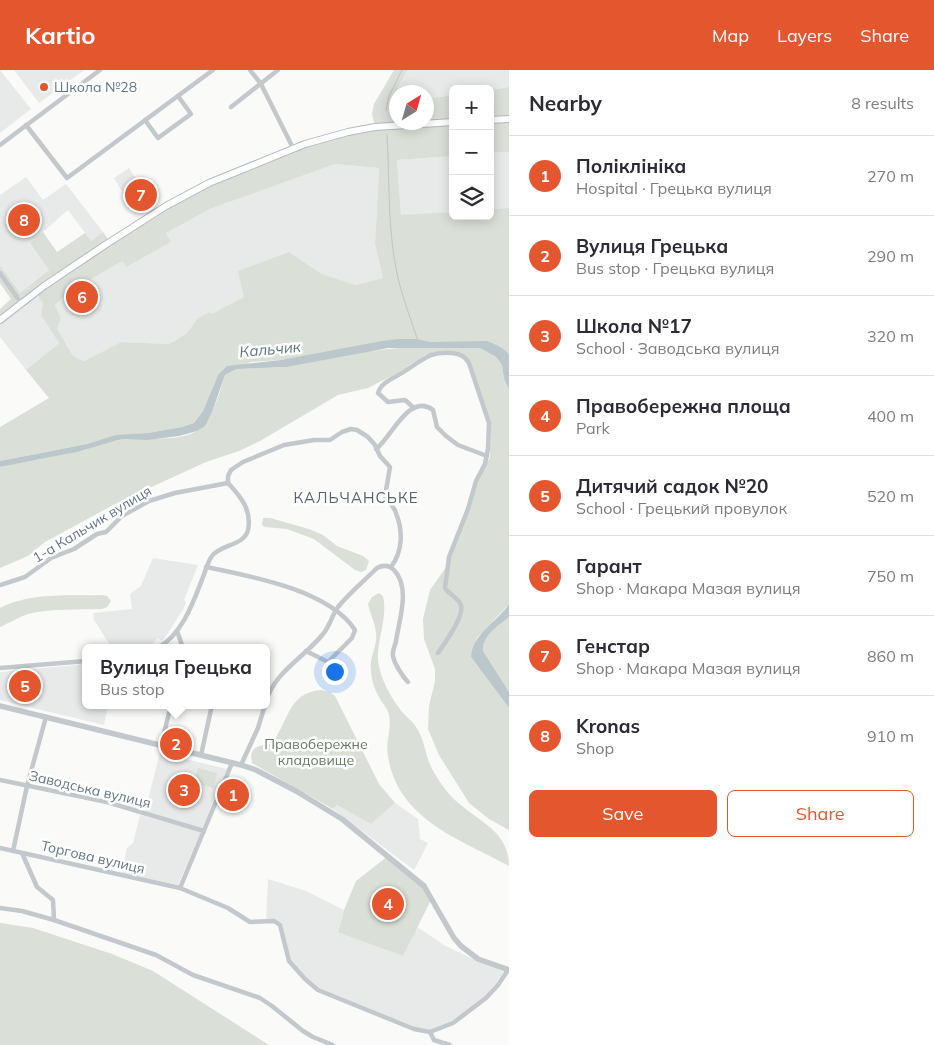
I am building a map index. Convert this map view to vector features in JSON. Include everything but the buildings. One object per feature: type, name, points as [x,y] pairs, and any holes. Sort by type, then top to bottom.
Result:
[{"type":"main road","points":[[494,120],[509,119]]},
{"type":"main road","points":[[0,320],[97,250],[166,206],[212,182],[294,148],[348,132],[375,127],[449,122]]},
{"type":"street","points":[[0,145],[100,70]]},
{"type":"street","points":[[26,125],[67,178],[213,70]]},
{"type":"street","points":[[250,70],[261,84],[294,148]]},
{"type":"street","points":[[231,107],[278,70]]},
{"type":"street","points":[[145,120],[158,138],[191,114],[178,96]]},
{"type":"street","points":[[0,273],[21,303]]},
{"type":"street","points":[[414,408],[405,400],[388,402],[378,393],[378,390],[386,382],[409,369],[416,362],[431,355],[459,354],[465,357],[472,372],[489,423],[485,464],[476,482],[468,509],[449,557],[445,579],[445,588],[459,602],[462,610],[452,633],[438,653]]},
{"type":"street","points":[[376,449],[383,443],[399,420],[414,408],[421,406],[431,408],[437,427],[456,444],[487,456]]},
{"type":"street","points":[[163,644],[178,631],[187,615],[206,566],[215,552],[242,539],[248,530],[249,517],[247,508],[243,499],[228,483],[228,476],[234,467],[273,448],[314,440],[330,440],[345,431],[355,430],[368,437],[380,456],[390,467],[385,496],[396,511],[401,530],[401,543],[391,567]]},
{"type":"street","name":"1-а Кальчик вулиця","points":[[0,585],[25,577],[51,558],[74,549],[97,534],[106,532],[117,520],[149,501],[175,493],[228,483]]},
{"type":"street","points":[[206,566],[288,588],[316,598],[347,619],[355,630],[352,638],[328,662],[306,651]]},
{"type":"street","points":[[270,694],[273,686],[325,632],[336,610],[376,568],[385,566],[391,567],[399,578],[402,593],[401,614],[392,654],[396,667],[408,682]]},
{"type":"street","points":[[178,631],[182,644]]},
{"type":"street","points":[[0,668],[82,661]]},
{"type":"street","points":[[0,706],[241,765],[256,770],[296,791],[342,819],[424,886],[454,938],[461,946],[478,959],[508,970],[486,998],[464,1016],[453,1023],[430,1032],[434,1040],[450,1045]]},
{"type":"street","points":[[161,745],[170,709]]},
{"type":"street","points":[[201,755],[211,709]]},
{"type":"street","points":[[241,765],[264,709]]},
{"type":"street","points":[[13,851],[27,786],[46,717]]},
{"type":"street","points":[[180,888],[232,763]]},
{"type":"street","name":"Заводська вулиця","points":[[0,780],[108,802],[204,831]]},
{"type":"street","name":"Торгова вулиця","points":[[0,848],[180,888],[228,908],[250,922],[278,922],[289,961],[318,990],[414,1029],[430,1032]]},
{"type":"street","points":[[22,853],[37,887],[53,900],[54,920]]},
{"type":"street","points":[[0,908],[22,911],[54,920],[156,955],[193,976],[260,998],[312,1037],[333,1045]]},
{"type":"shaded area","points":[[0,70],[31,109],[0,133]]},
{"type":"shaded area","name":"Школа №28","points":[[14,70],[84,70],[39,103]]},
{"type":"shaded area","points":[[407,70],[509,70],[509,87],[494,89],[494,85],[449,85],[449,96],[434,98],[434,85],[399,85]]},
{"type":"shaded area","points":[[509,152],[509,208],[494,209],[494,153]]},
{"type":"shaded area","points":[[449,156],[449,212],[401,216],[397,160]]},
{"type":"shaded area","points":[[335,164],[379,168],[375,244],[383,278],[356,285],[322,274],[289,252],[244,297],[212,315],[210,312],[198,318],[186,334],[169,344],[121,342],[84,361],[73,356],[57,328],[61,318],[55,305],[70,291],[122,260],[125,266],[171,242],[166,233],[210,209]]},
{"type":"shaded area","points":[[129,168],[151,203],[135,213],[114,178]]},
{"type":"shaded area","points":[[26,177],[43,200],[66,184],[103,232],[91,241],[68,210],[30,243],[49,270],[20,293],[0,265],[0,195]]},
{"type":"shaded area","points":[[36,294],[43,303],[41,315],[59,343],[26,370],[0,337],[0,322]]},
{"type":"shaded area","points":[[398,339],[417,339],[431,342],[487,341],[496,345],[505,350],[509,355],[509,390],[504,379],[502,365],[496,357],[480,348],[388,348],[287,367],[237,369],[225,375],[205,426],[197,431],[179,436],[147,440],[118,440],[77,452],[0,467],[0,461],[87,444],[116,435],[148,433],[194,423],[203,411],[218,375],[227,366],[281,360]]},
{"type":"shaded area","points":[[153,558],[198,565],[184,600],[186,602],[184,608],[162,641],[158,638],[152,644],[109,644],[94,620],[93,613],[132,609],[130,594],[141,586]]},
{"type":"shaded area","points":[[509,604],[509,617],[488,636],[483,646],[483,651],[509,692],[509,708],[471,657],[480,635]]},
{"type":"shaded area","points":[[82,664],[82,709],[107,709],[104,725],[0,700],[0,672]]},
{"type":"shaded area","points":[[160,753],[227,769],[202,828],[145,811]]},
{"type":"shaded area","points":[[395,803],[418,819],[420,839],[428,843],[414,870],[333,809],[337,805],[371,824]]},
{"type":"shaded area","points":[[140,815],[201,832],[178,885],[122,873],[127,848],[133,843]]},
{"type":"shaded area","points":[[268,879],[306,891],[344,910],[338,931],[403,956],[417,927],[444,945],[477,961],[504,971],[484,997],[452,1021],[430,1030],[415,1027],[319,988],[306,977],[290,960],[282,924],[274,919],[266,919]]},
{"type":"green space","points":[[394,70],[407,70],[399,85],[389,85],[389,123],[375,126],[372,114],[374,104]]},
{"type":"green space","points":[[509,87],[509,118],[494,119],[494,89]]},
{"type":"green space","points":[[449,96],[449,121],[434,122],[434,98]]},
{"type":"green space","points":[[509,120],[509,152],[494,153],[494,121]]},
{"type":"green space","points":[[449,123],[449,156],[397,160],[401,215],[449,212],[449,220],[494,220],[494,209],[509,208],[509,355],[498,345],[493,344],[435,343],[417,339],[281,360],[251,362],[218,375],[203,411],[194,423],[148,433],[116,436],[87,444],[0,461],[0,427],[49,398],[26,370],[59,343],[41,315],[43,303],[36,294],[167,208],[210,185],[324,140],[376,129],[434,130],[434,124]],"holes":[[[335,164],[379,168],[375,244],[383,278],[356,285],[322,274],[289,252],[238,271],[244,297],[212,314],[210,312],[198,318],[186,334],[169,344],[121,342],[84,361],[73,356],[57,328],[61,318],[55,305],[70,291],[122,261],[126,267],[171,242],[166,233],[210,209]]]},
{"type":"green space","points":[[43,232],[57,252],[85,233],[91,241],[103,232],[109,241],[0,318],[0,309],[11,299],[0,283],[0,265],[20,293],[49,270],[30,243]]},
{"type":"green space","points":[[409,347],[480,348],[496,357],[502,365],[504,379],[509,390],[509,604],[477,638],[471,657],[509,708],[509,830],[489,819],[469,803],[439,755],[428,729],[429,706],[435,681],[435,669],[424,639],[423,619],[430,590],[449,563],[476,486],[490,457],[491,430],[470,362],[456,352],[436,352],[425,355],[399,372],[368,388],[338,395],[260,441],[239,451],[206,462],[117,503],[45,542],[28,556],[0,568],[0,467],[69,453],[109,442],[179,437],[195,432],[201,428],[210,415],[218,398],[225,375],[237,369],[287,367],[369,351]]},
{"type":"green space","points":[[263,518],[270,518],[309,529],[323,535],[337,546],[363,556],[369,561],[366,570],[361,572],[355,570],[314,539],[287,529],[265,527],[262,525]]},
{"type":"green space","points":[[379,593],[383,596],[384,612],[378,660],[387,689],[417,729],[432,769],[441,783],[454,799],[487,824],[500,838],[508,855],[509,866],[434,825],[418,812],[404,796],[394,778],[387,751],[390,725],[389,715],[376,692],[371,674],[371,660],[376,638],[375,626],[368,604],[372,597]]},
{"type":"green space","points":[[50,596],[107,596],[111,601],[107,607],[102,609],[37,612],[25,615],[0,627],[0,608],[24,599]]},
{"type":"green space","points":[[509,617],[509,692],[483,651],[483,646],[488,636]]},
{"type":"green space","name":"Правобережне кладовище","points":[[321,690],[330,692],[335,696],[379,784],[395,803],[371,824],[337,805],[333,809],[252,763],[251,757],[254,749],[273,742],[296,702],[310,692]]},
{"type":"green space","points":[[198,768],[217,773],[214,788],[194,783]]},
{"type":"green space","points":[[388,856],[406,870],[432,898],[403,956],[338,932],[344,910],[356,881]]},
{"type":"green space","points":[[0,923],[33,928],[112,954],[153,971],[269,1045],[0,1045]]},
{"type":"waterway","points":[[386,110],[389,96],[402,70]]},
{"type":"waterway","points":[[387,135],[393,249],[400,286],[418,341]]},
{"type":"place","name":"Школа №28","points":[[44,87]]},
{"type":"place","name":"Генстар","points":[[141,195]]},
{"type":"place","name":"Kronas","points":[[24,220]]},
{"type":"place","name":"Гарант","points":[[82,297]]},
{"type":"place","name":"Дитячий садок №20","points":[[25,686]]},
{"type":"place","name":"Вулиця Грецька","points":[[176,744]]},
{"type":"place","name":"Школа №17","points":[[184,790]]},
{"type":"place","name":"Поліклініка","points":[[233,795]]},
{"type":"place","name":"Правобережна площа","points":[[388,904]]},
{"type":"district","name":"КАЛЬЧАНСЬКЕ","points":[[356,497]]},
{"type":"water label","name":"Кальчик","points":[[270,349]]}]
